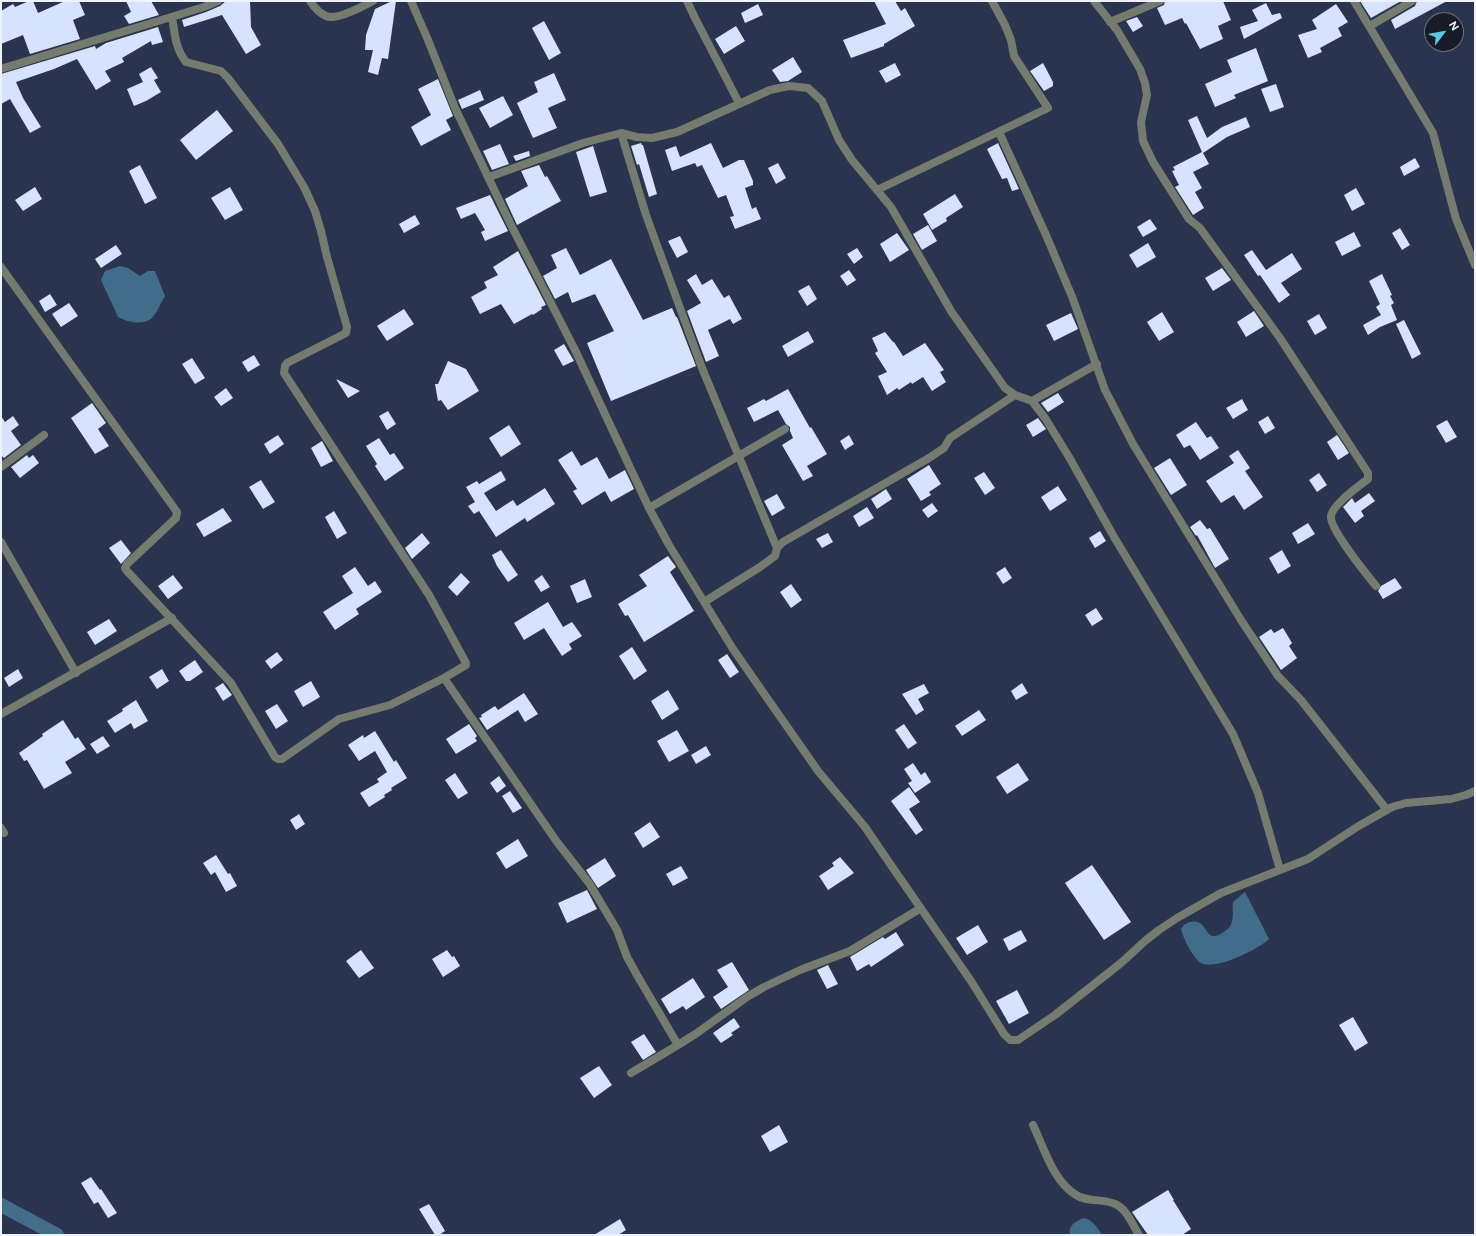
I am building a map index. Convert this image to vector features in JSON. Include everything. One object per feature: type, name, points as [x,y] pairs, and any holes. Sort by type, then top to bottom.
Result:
[{"type":"street","points":[[1,69],[204,8],[218,1]]},
{"type":"street","points":[[310,1],[318,11],[327,17],[338,16],[373,1]]},
{"type":"street","points":[[411,1],[456,108],[575,350],[649,508],[669,545],[733,649],[788,729],[818,771],[865,827],[971,981],[1004,1034],[1010,1040],[1018,1040],[1055,1015],[1121,963],[1145,941],[1177,918],[1222,893],[1308,859],[1386,810],[1406,803],[1451,799],[1475,791]]},
{"type":"street","points":[[687,1],[739,103]]},
{"type":"street","points":[[878,190],[1048,108],[1014,56],[1011,40],[992,1]]},
{"type":"street","points":[[1094,1],[1117,30],[1140,69],[1147,95],[1142,122],[1143,141],[1152,162],[1189,219],[1200,228],[1276,333],[1368,473],[1368,479],[1335,507],[1330,515],[1331,524],[1376,586]]},
{"type":"street","points":[[1110,22],[1160,1]]},
{"type":"street","points":[[1354,1],[1433,133],[1456,218],[1475,265]]},
{"type":"street","points":[[1370,26],[1412,1]]},
{"type":"street","points":[[1,267],[177,512],[176,518],[127,564],[125,568],[231,683],[275,757],[278,759],[282,758],[339,719],[390,705],[464,667],[466,663],[429,595],[284,372],[284,366],[287,363],[346,333],[347,327],[315,211],[292,165],[228,78],[221,71],[186,62],[180,54],[176,43],[172,17]]},
{"type":"street","points":[[489,177],[583,143],[621,133],[637,137],[652,138],[671,134],[683,130],[739,103],[776,89],[789,86],[808,88],[822,101],[839,140],[852,160],[878,190],[891,208],[951,311],[1005,388],[1015,395],[1032,401],[1045,418],[1070,457],[1114,537],[1233,734],[1258,793],[1280,870]]},
{"type":"street","points":[[999,132],[1046,235],[1073,299],[1105,390],[1136,450],[1278,676],[1301,700],[1386,810]]},
{"type":"street","points":[[621,133],[646,215],[676,300],[702,368],[777,548]]},
{"type":"street","points":[[1032,401],[1097,364]]},
{"type":"street","points":[[704,602],[775,556],[777,548],[782,542],[929,458],[944,448],[950,438],[1015,395]]},
{"type":"street","points":[[649,508],[785,430]]},
{"type":"street","points":[[1,468],[44,435]]},
{"type":"street","points":[[1,542],[76,673]]},
{"type":"street","points":[[1,714],[172,618]]},
{"type":"street","points":[[444,678],[557,842],[589,883],[617,930],[627,957],[678,1045]]},
{"type":"street","points":[[631,1073],[698,1033],[747,997],[764,987],[800,970],[850,951],[921,908]]},
{"type":"street","points":[[1033,1125],[1051,1164],[1063,1183],[1076,1195],[1090,1200],[1115,1204],[1126,1214],[1139,1235]]},
{"type":"water","points":[[120,266],[128,268],[140,276],[148,271],[155,271],[165,296],[152,318],[140,323],[118,317],[101,280],[105,271]]},
{"type":"water","points":[[1245,892],[1269,939],[1247,953],[1226,962],[1208,965],[1201,963],[1189,948],[1181,929],[1182,927],[1186,923],[1194,921],[1200,923],[1211,935],[1214,936],[1222,933],[1231,923],[1233,916],[1233,902]]},
{"type":"water","points":[[1083,1218],[1092,1222],[1102,1235],[1070,1235],[1071,1226]]},
{"type":"building","points":[[29,1],[33,1],[38,13],[65,1],[79,1],[85,15],[73,20],[80,39],[30,54],[23,35],[1,44],[1,11],[13,4],[15,7]]},
{"type":"building","points":[[126,1],[151,1],[159,15],[129,24],[124,16],[131,12]]},
{"type":"building","points":[[226,1],[250,1],[251,27],[261,45],[246,54],[222,15],[184,27],[182,20],[220,6]]},
{"type":"building","points":[[392,1],[396,1],[388,59],[382,58],[378,75],[368,72],[373,50],[365,50],[366,35],[375,9]]},
{"type":"building","points":[[874,1],[895,1],[901,11],[905,8],[915,26],[884,44],[884,46],[851,58],[843,40],[886,24]]},
{"type":"building","points":[[1165,1],[1223,1],[1231,20],[1218,26],[1223,39],[1200,49],[1182,18],[1165,25],[1157,8],[1164,5]]},
{"type":"building","points":[[1360,1],[1401,1],[1371,18]]},
{"type":"building","points":[[1417,1],[1447,1],[1424,12],[1395,29],[1391,20],[1415,6]]},
{"type":"building","points":[[1266,3],[1272,15],[1280,13],[1282,18],[1244,39],[1240,27],[1258,21],[1252,10]]},
{"type":"building","points":[[758,4],[763,15],[745,23],[741,13]]},
{"type":"building","points":[[1336,4],[1348,22],[1338,28],[1342,36],[1320,48],[1322,52],[1308,58],[1298,35],[1317,29],[1312,20]]},
{"type":"building","points":[[1137,17],[1143,26],[1133,32],[1126,21]]},
{"type":"building","points":[[544,21],[561,53],[549,60],[532,28]]},
{"type":"building","points":[[736,26],[745,41],[724,54],[715,39]]},
{"type":"building","points":[[158,27],[163,42],[152,45],[151,41],[122,58],[124,62],[105,71],[111,81],[96,90],[77,59],[54,69],[16,82],[23,98],[41,127],[30,133],[10,99],[1,104],[1,74],[95,46],[96,49],[106,43]]},
{"type":"building","points":[[1256,48],[1268,81],[1234,95],[1236,98],[1215,107],[1205,84],[1232,72],[1227,60]]},
{"type":"building","points":[[793,57],[802,72],[788,81],[780,82],[772,70]]},
{"type":"building","points":[[895,63],[901,75],[886,83],[879,71]]},
{"type":"building","points":[[1043,63],[1053,82],[1053,86],[1044,91],[1030,71]]},
{"type":"building","points":[[151,67],[158,78],[154,80],[161,92],[134,106],[127,89],[143,82],[139,74]]},
{"type":"building","points":[[554,73],[566,100],[548,108],[557,128],[533,138],[517,103],[538,92],[534,82]]},
{"type":"building","points":[[438,79],[453,116],[446,120],[451,130],[421,146],[411,127],[431,115],[418,89]]},
{"type":"building","points":[[1276,84],[1284,107],[1270,112],[1261,89]]},
{"type":"building","points":[[480,90],[484,100],[462,109],[458,100]]},
{"type":"building","points":[[503,96],[513,115],[490,128],[479,108]]},
{"type":"building","points":[[217,110],[233,131],[196,160],[180,140]]},
{"type":"building","points":[[1197,116],[1207,138],[1222,127],[1246,117],[1250,127],[1227,137],[1203,153],[1209,164],[1193,172],[1202,188],[1195,192],[1204,208],[1193,215],[1175,187],[1179,185],[1172,171],[1175,170],[1173,167],[1202,152],[1188,120]]},
{"type":"building","points":[[641,143],[643,145],[657,194],[649,197],[639,164],[637,165],[631,146]]},
{"type":"building","points":[[711,143],[723,168],[739,160],[744,160],[753,181],[753,185],[745,188],[752,209],[756,207],[761,219],[735,229],[730,217],[734,216],[726,195],[718,198],[702,165],[697,167],[695,163],[672,171],[665,150],[676,146],[680,157]]},
{"type":"building","points":[[998,143],[1019,189],[1012,191],[1007,178],[1002,179],[987,149]]},
{"type":"building","points":[[500,144],[509,164],[492,170],[483,151]]},
{"type":"building","points":[[593,146],[607,192],[590,197],[576,152]]},
{"type":"building","points":[[529,151],[530,156],[516,161],[513,156]]},
{"type":"building","points":[[1415,158],[1420,167],[1404,176],[1400,167]]},
{"type":"building","points":[[778,163],[786,178],[776,184],[768,168]]},
{"type":"building","points":[[140,165],[157,198],[145,204],[129,171]]},
{"type":"building","points":[[539,165],[561,201],[517,225],[505,199],[528,186],[521,171]]},
{"type":"building","points":[[35,187],[42,199],[23,211],[15,200]]},
{"type":"building","points":[[230,187],[243,210],[225,220],[211,198]]},
{"type":"building","points":[[1356,188],[1365,204],[1352,211],[1344,195]]},
{"type":"building","points":[[955,194],[963,207],[946,218],[947,221],[932,230],[923,214]]},
{"type":"building","points":[[490,195],[508,231],[485,241],[481,232],[485,230],[475,213],[461,219],[456,208]]},
{"type":"building","points":[[415,215],[420,224],[404,233],[399,224]]},
{"type":"building","points":[[1150,219],[1157,229],[1143,237],[1137,227]]},
{"type":"building","points":[[928,225],[937,241],[922,250],[913,234]]},
{"type":"building","points":[[1400,228],[1410,245],[1402,250],[1392,233]]},
{"type":"building","points":[[1354,232],[1361,246],[1342,256],[1335,242]]},
{"type":"building","points":[[897,233],[909,250],[890,262],[880,244]]},
{"type":"building","points":[[680,236],[688,252],[677,258],[668,241]]},
{"type":"building","points":[[1148,243],[1156,257],[1137,268],[1129,255]]},
{"type":"building","points":[[116,245],[122,254],[101,268],[95,259]]},
{"type":"building","points":[[566,248],[580,275],[611,259],[643,320],[672,308],[696,366],[611,401],[587,343],[614,331],[595,294],[572,303],[568,292],[555,299],[543,276],[557,268],[551,255]]},
{"type":"building","points":[[857,248],[863,257],[854,264],[847,254]]},
{"type":"building","points":[[1252,250],[1266,270],[1292,253],[1302,269],[1281,283],[1290,295],[1279,303],[1244,255]]},
{"type":"building","points":[[518,251],[546,305],[541,307],[542,309],[533,315],[532,314],[514,324],[501,304],[480,314],[471,297],[487,288],[484,282],[498,275],[493,267]]},
{"type":"building","points":[[1222,268],[1231,280],[1213,291],[1205,278]]},
{"type":"building","points":[[849,270],[856,280],[847,286],[840,276]]},
{"type":"building","points":[[696,274],[702,285],[712,279],[724,298],[729,295],[742,319],[733,324],[730,319],[708,330],[719,356],[706,362],[687,311],[701,303],[687,280]]},
{"type":"building","points":[[1382,274],[1392,295],[1390,296],[1394,303],[1391,305],[1397,320],[1380,327],[1368,335],[1363,325],[1381,315],[1376,307],[1380,304],[1369,281]]},
{"type":"building","points":[[809,285],[817,299],[807,306],[798,291]]},
{"type":"building","points":[[50,294],[57,305],[45,312],[39,301]]},
{"type":"building","points":[[69,303],[78,316],[61,327],[52,314]]},
{"type":"building","points":[[404,309],[414,324],[387,341],[377,326]]},
{"type":"building","points":[[1254,311],[1264,326],[1246,337],[1237,322]]},
{"type":"building","points":[[1162,312],[1174,332],[1159,341],[1147,322]]},
{"type":"building","points":[[1071,313],[1078,329],[1054,341],[1046,325]]},
{"type":"building","points":[[1319,314],[1327,328],[1315,335],[1307,321]]},
{"type":"building","points":[[1404,320],[1421,354],[1412,359],[1396,324]]},
{"type":"building","points":[[808,331],[814,342],[788,357],[782,346]]},
{"type":"building","points":[[885,332],[903,356],[925,343],[944,370],[940,372],[946,382],[932,391],[923,377],[912,384],[911,382],[899,390],[897,388],[887,395],[878,376],[887,372],[875,353],[878,351],[872,338]]},
{"type":"building","points":[[564,344],[574,361],[563,366],[554,350]]},
{"type":"building","points":[[254,355],[260,365],[248,372],[242,362]]},
{"type":"building","points":[[192,358],[205,378],[195,384],[182,364]]},
{"type":"building","points":[[448,361],[466,369],[479,391],[448,410],[441,400],[438,401],[435,384],[438,384]]},
{"type":"building","points":[[336,379],[360,391],[348,398]]},
{"type":"building","points":[[226,388],[233,398],[221,406],[214,397]]},
{"type":"building","points":[[788,389],[810,428],[811,427],[827,454],[807,466],[813,476],[803,481],[782,445],[793,438],[790,427],[786,424],[778,410],[754,422],[747,408],[764,399],[766,401]]},
{"type":"building","points":[[1058,393],[1064,402],[1048,412],[1041,403]]},
{"type":"building","points":[[1242,399],[1248,410],[1233,419],[1226,408]]},
{"type":"building","points":[[92,403],[106,423],[98,429],[109,446],[95,454],[71,418]]},
{"type":"building","points":[[388,411],[396,424],[387,430],[379,416]]},
{"type":"building","points":[[1,416],[5,422],[13,416],[19,425],[11,431],[21,445],[4,458],[1,455]]},
{"type":"building","points":[[1268,416],[1275,428],[1265,434],[1258,422]]},
{"type":"building","points":[[1038,418],[1046,429],[1033,437],[1026,425]]},
{"type":"building","points":[[1447,420],[1457,437],[1446,443],[1436,426]]},
{"type":"building","points":[[1196,422],[1207,438],[1211,436],[1219,448],[1200,460],[1190,445],[1184,448],[1176,435]]},
{"type":"building","points":[[509,425],[521,444],[501,457],[489,438]]},
{"type":"building","points":[[278,435],[284,444],[270,454],[264,444]]},
{"type":"building","points":[[849,435],[854,444],[845,450],[840,441]]},
{"type":"building","points":[[1337,435],[1349,453],[1338,460],[1327,442]]},
{"type":"building","points":[[379,438],[390,455],[394,453],[404,468],[385,481],[375,466],[377,464],[366,446]]},
{"type":"building","points":[[322,441],[333,461],[321,467],[311,448]]},
{"type":"building","points":[[1238,450],[1250,468],[1245,471],[1263,497],[1244,510],[1234,495],[1221,503],[1206,481],[1234,463],[1229,456]]},
{"type":"building","points":[[572,451],[581,466],[597,457],[609,479],[625,470],[634,489],[611,502],[605,491],[582,505],[573,491],[577,489],[558,460]]},
{"type":"building","points":[[27,455],[29,458],[33,455],[39,463],[20,478],[11,467]]},
{"type":"building","points":[[1170,458],[1187,485],[1171,495],[1154,468]]},
{"type":"building","points":[[929,465],[941,484],[929,492],[931,495],[921,501],[907,479]]},
{"type":"building","points":[[501,471],[506,480],[484,493],[496,511],[513,500],[517,506],[545,488],[555,504],[527,522],[525,518],[496,537],[479,511],[474,514],[468,506],[475,502],[466,487],[477,481],[479,484]]},
{"type":"building","points":[[984,472],[995,488],[985,495],[974,478]]},
{"type":"building","points":[[1319,473],[1327,485],[1317,492],[1309,480]]},
{"type":"building","points":[[261,480],[275,502],[263,509],[249,487]]},
{"type":"building","points":[[1058,486],[1067,500],[1050,511],[1041,497]]},
{"type":"building","points":[[886,489],[892,499],[877,509],[871,499]]},
{"type":"building","points":[[1369,493],[1375,501],[1361,511],[1364,516],[1355,523],[1343,507],[1352,498],[1355,503]]},
{"type":"building","points":[[777,494],[785,508],[772,516],[764,501]]},
{"type":"building","points":[[932,503],[938,511],[928,518],[922,510]]},
{"type":"building","points":[[867,507],[874,518],[859,527],[853,516]]},
{"type":"building","points":[[223,508],[232,521],[204,537],[196,524]]},
{"type":"building","points":[[334,511],[347,533],[337,539],[325,517]]},
{"type":"building","points":[[1200,520],[1207,529],[1210,528],[1229,559],[1215,568],[1197,535],[1196,536],[1190,527]]},
{"type":"building","points":[[1308,523],[1315,534],[1298,544],[1292,533]]},
{"type":"building","points":[[1100,531],[1106,541],[1095,548],[1089,538]]},
{"type":"building","points":[[422,533],[430,543],[412,559],[405,548]]},
{"type":"building","points":[[828,533],[833,542],[822,548],[816,539]]},
{"type":"building","points":[[121,540],[131,553],[121,564],[109,548]]},
{"type":"building","points":[[501,550],[518,575],[508,582],[497,566],[492,555]]},
{"type":"building","points":[[1282,550],[1291,566],[1278,574],[1269,558]]},
{"type":"building","points":[[668,556],[676,567],[670,572],[694,611],[644,642],[628,615],[625,616],[618,604],[647,586],[639,575]]},
{"type":"building","points":[[355,567],[368,586],[375,581],[382,592],[356,609],[359,614],[335,630],[323,612],[353,593],[342,576]]},
{"type":"building","points":[[1005,567],[1012,578],[1003,584],[996,573]]},
{"type":"building","points":[[461,573],[470,582],[457,596],[448,587]]},
{"type":"building","points":[[173,575],[183,588],[168,599],[158,586]]},
{"type":"building","points":[[542,575],[550,587],[541,592],[534,581]]},
{"type":"building","points":[[1395,578],[1402,588],[1383,599],[1378,591],[1381,586]]},
{"type":"building","points":[[585,579],[592,597],[577,603],[570,586]]},
{"type":"building","points":[[791,584],[802,600],[791,608],[780,592]]},
{"type":"building","points":[[548,602],[563,627],[572,622],[582,636],[569,644],[572,649],[562,656],[544,628],[524,640],[514,623]]},
{"type":"building","points":[[1096,608],[1103,619],[1092,626],[1085,615]]},
{"type":"building","points":[[109,619],[117,631],[95,645],[87,632]]},
{"type":"building","points":[[1283,628],[1292,643],[1289,646],[1297,658],[1281,670],[1259,637],[1271,629],[1274,633]]},
{"type":"building","points":[[632,647],[647,671],[634,680],[619,656]]},
{"type":"building","points":[[277,652],[283,660],[271,669],[265,661]]},
{"type":"building","points":[[727,654],[739,672],[730,678],[718,660]]},
{"type":"building","points":[[195,660],[203,672],[190,681],[186,681],[179,671]]},
{"type":"building","points":[[18,669],[23,678],[9,687],[4,678]]},
{"type":"building","points":[[162,669],[169,681],[157,689],[149,677]]},
{"type":"building","points":[[311,681],[320,697],[303,707],[294,691]]},
{"type":"building","points":[[223,683],[232,695],[223,701],[215,688]]},
{"type":"building","points":[[1022,683],[1028,693],[1016,700],[1011,691]]},
{"type":"building","points":[[924,684],[929,693],[918,699],[924,710],[916,715],[902,694]]},
{"type":"building","points":[[668,690],[679,709],[662,720],[651,701]]},
{"type":"building","points":[[524,693],[538,714],[525,722],[518,710],[487,730],[479,718],[482,717],[481,715],[495,706],[498,710]]},
{"type":"building","points":[[136,700],[148,721],[134,729],[131,723],[115,733],[107,721],[123,711],[122,709]]},
{"type":"building","points":[[277,704],[288,721],[276,729],[265,711]]},
{"type":"building","points":[[979,710],[986,720],[962,736],[955,726]]},
{"type":"building","points":[[63,720],[75,739],[78,737],[86,749],[65,762],[72,773],[44,789],[27,760],[24,761],[19,753],[43,736],[42,734]]},
{"type":"building","points":[[469,724],[477,736],[475,738],[477,741],[456,754],[446,739]]},
{"type":"building","points":[[904,724],[917,743],[908,749],[895,730]]},
{"type":"building","points":[[677,730],[689,751],[669,762],[657,741]]},
{"type":"building","points":[[375,731],[394,762],[396,760],[407,778],[391,788],[392,790],[384,795],[385,797],[369,807],[360,793],[379,782],[377,779],[387,772],[375,751],[359,761],[348,745],[363,735],[364,738]]},
{"type":"building","points":[[103,736],[110,746],[97,754],[90,744]]},
{"type":"building","points":[[706,746],[711,755],[696,764],[691,755]]},
{"type":"building","points":[[913,763],[921,775],[925,772],[931,782],[915,793],[908,783],[912,781],[904,769]]},
{"type":"building","points":[[1018,763],[1029,780],[1007,794],[996,777]]},
{"type":"building","points":[[455,773],[468,793],[458,799],[445,780]]},
{"type":"building","points":[[499,776],[506,786],[497,793],[490,783]]},
{"type":"building","points":[[909,787],[920,802],[909,809],[923,830],[916,835],[891,801]]},
{"type":"building","points":[[510,791],[522,808],[513,813],[502,796]]},
{"type":"building","points":[[299,814],[305,824],[296,830],[290,820]]},
{"type":"building","points":[[650,822],[660,837],[643,848],[634,833]]},
{"type":"building","points":[[518,839],[528,856],[506,869],[496,853]]},
{"type":"building","points":[[216,855],[228,874],[230,873],[237,886],[226,892],[215,872],[211,875],[203,863]]},
{"type":"building","points":[[840,857],[854,873],[828,890],[819,876],[834,866],[832,863]]},
{"type":"building","points":[[605,858],[616,876],[598,888],[586,870]]},
{"type":"building","points":[[1092,865],[1131,922],[1104,940],[1065,883]]},
{"type":"building","points":[[681,866],[688,878],[673,886],[666,874]]},
{"type":"building","points":[[587,890],[597,909],[567,923],[558,903]]},
{"type":"building","points":[[978,925],[988,942],[967,955],[956,938]]},
{"type":"building","points":[[1021,930],[1027,941],[1009,951],[1003,939]]},
{"type":"building","points":[[896,932],[904,945],[871,967],[869,964],[857,971],[850,957],[883,937],[885,939]]},
{"type":"building","points":[[361,950],[374,968],[359,978],[346,961]]},
{"type":"building","points":[[447,950],[452,957],[454,956],[460,966],[443,977],[432,959]]},
{"type":"building","points":[[732,962],[749,990],[721,1009],[713,997],[728,987],[717,970]]},
{"type":"building","points":[[828,965],[838,984],[827,989],[817,970]]},
{"type":"building","points":[[693,978],[705,997],[686,1010],[683,1006],[670,1014],[661,999]]},
{"type":"building","points":[[1017,990],[1029,1013],[1009,1024],[996,1001]]},
{"type":"building","points":[[1353,1017],[1368,1043],[1355,1051],[1339,1025]]},
{"type":"building","points":[[734,1018],[740,1027],[731,1033],[733,1035],[721,1043],[713,1033]]},
{"type":"building","points":[[644,1034],[656,1052],[643,1060],[631,1042]]},
{"type":"building","points":[[599,1066],[612,1085],[594,1098],[580,1078]]},
{"type":"building","points":[[779,1125],[788,1142],[770,1152],[761,1136]]},
{"type":"building","points":[[91,1177],[117,1213],[108,1218],[98,1202],[94,1204],[81,1183]]},
{"type":"building","points":[[1168,1190],[1191,1229],[1182,1235],[1148,1235],[1132,1212]]},
{"type":"building","points":[[429,1204],[445,1231],[439,1235],[435,1235],[419,1209]]},
{"type":"building","points":[[620,1219],[626,1230],[618,1235],[594,1235]]},
{"type":"waterway","points":[[1,1205],[57,1235]]}]
